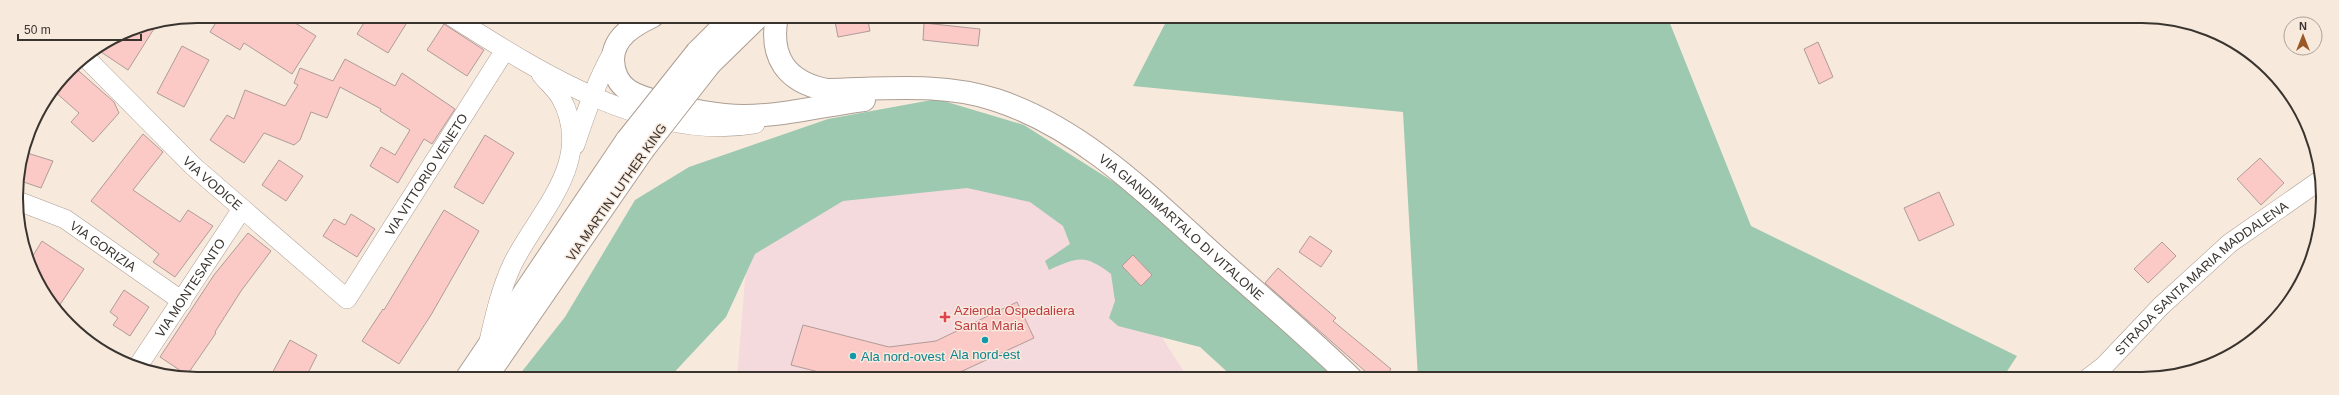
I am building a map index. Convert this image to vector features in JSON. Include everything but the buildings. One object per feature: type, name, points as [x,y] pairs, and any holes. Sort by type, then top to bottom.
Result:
[{"type":"main road","points":[[637,23],[622,36],[613,52],[613,70],[621,85],[636,97],[705,113],[736,115],[814,109],[863,100],[995,100]]},
{"type":"main road","name":"VIA MARTIN LUTHER KING","points":[[471,372],[635,145],[703,58],[728,23]]},
{"type":"main road","name":"VIA MARTIN LUTHER KING","points":[[703,58],[750,23]]},
{"type":"main road","points":[[776,23],[774,34],[776,52],[784,67],[798,80],[812,87],[827,90],[948,90],[995,100]]},
{"type":"main road","name":"VIA GIANDIMARTALO DI VITALONE","points":[[995,100],[1051,124],[1088,148],[1138,186],[1344,372]]},
{"type":"main road","name":"VIA MARTIN LUTHER KING","points":[[490,372],[635,145]]},
{"type":"street","points":[[462,23],[538,70],[625,110],[702,128],[745,126],[777,120],[814,109]]},
{"type":"street","name":"VIA VITTORIO VENETO","points":[[347,299],[505,50]]},
{"type":"street","points":[[486,351],[502,288],[513,263],[562,182],[601,73],[613,52]]},
{"type":"street","name":"VIA VODICE","points":[[89,61],[193,166],[347,299]]},
{"type":"street","points":[[538,70],[560,98],[571,126],[571,158]]},
{"type":"street","name":"STRADA SANTA MARIA MADDALENA","points":[[2096,372],[2104,366],[2161,306],[2230,243],[2316,183]]},
{"type":"street","name":"VIA GORIZIA","points":[[23,203],[65,219],[182,301]]},
{"type":"street","name":"VIA MONTESANTO","points":[[140,363],[242,209]]},
{"type":"shaded area","name":"Azienda Ospedaliera Santa Maria","points":[[1001,180],[1097,238],[1184,372],[738,372],[747,254],[838,197]]},
{"type":"green space","points":[[1165,23],[1670,23],[1751,226],[2017,356],[2007,372],[1418,372],[1403,112],[1133,86]]},
{"type":"green space","points":[[937,99],[1024,125],[1180,224],[1331,372],[1227,372],[1200,347],[1118,326],[1109,318],[1115,301],[1111,274],[1094,263],[1081,260],[1068,262],[1049,270],[1045,261],[1070,244],[1063,226],[1030,202],[967,188],[843,201],[755,254],[726,317],[675,372],[522,372],[565,317],[635,200],[689,167],[828,119]]},
{"type":"place","name":"Azienda Ospedaliera Santa Maria","points":[[945,317]]},
{"type":"place","name":"Ala nord-est","points":[[985,340]]},
{"type":"place","name":"Ala nord-ovest","points":[[853,356]]}]
